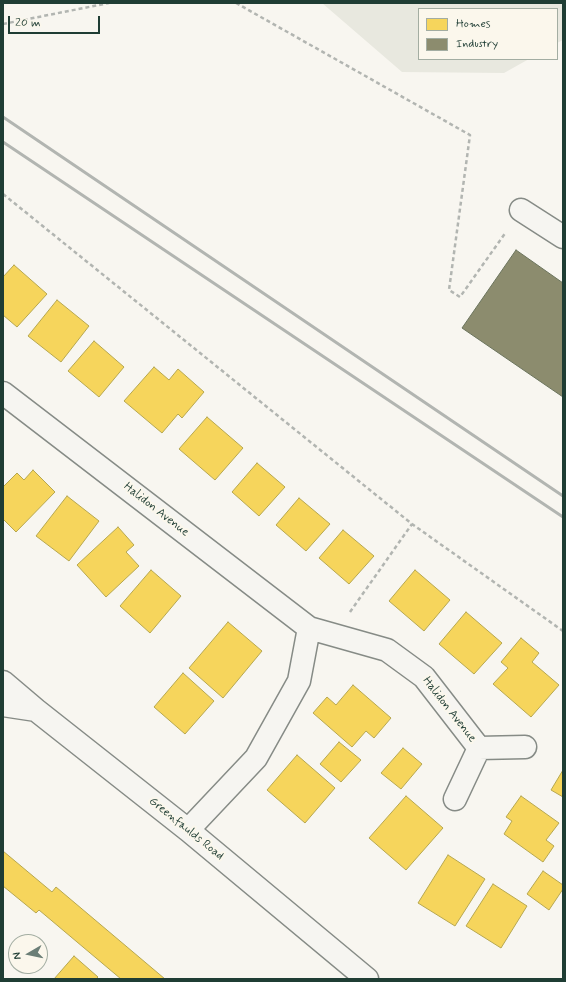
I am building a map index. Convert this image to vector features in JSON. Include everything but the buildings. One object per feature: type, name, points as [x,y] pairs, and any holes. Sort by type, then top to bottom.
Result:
[{"type":"street","points":[[521,210],[563,237]]},
{"type":"street","name":"Halidon Avenue","points":[[3,393],[309,628],[387,650],[424,677],[478,748]]},
{"type":"street","points":[[188,830],[256,758],[299,681],[309,628]]},
{"type":"street","name":"Greenfaulds Road","points":[[3,682],[36,710],[188,830],[367,979]]},
{"type":"street","points":[[3,705],[36,710]]},
{"type":"street","name":"Halidon Avenue","points":[[478,748],[525,747]]},
{"type":"street","name":"Halidon Avenue","points":[[455,799],[478,748]]},
{"type":"path","points":[[3,24],[109,3]]},
{"type":"path","points":[[236,3],[470,135],[449,290],[460,297],[521,210]]},
{"type":"path","points":[[3,194],[412,524],[563,631]]},
{"type":"path","points":[[332,635],[348,615],[412,524]]},
{"type":"shaded area","points":[[322,3],[563,3],[563,40],[558,42],[558,8],[418,8],[418,60],[527,60],[504,73],[402,72]]},
{"type":"railway","points":[[3,117],[563,496]]},
{"type":"railway","points":[[3,142],[563,517]]}]
